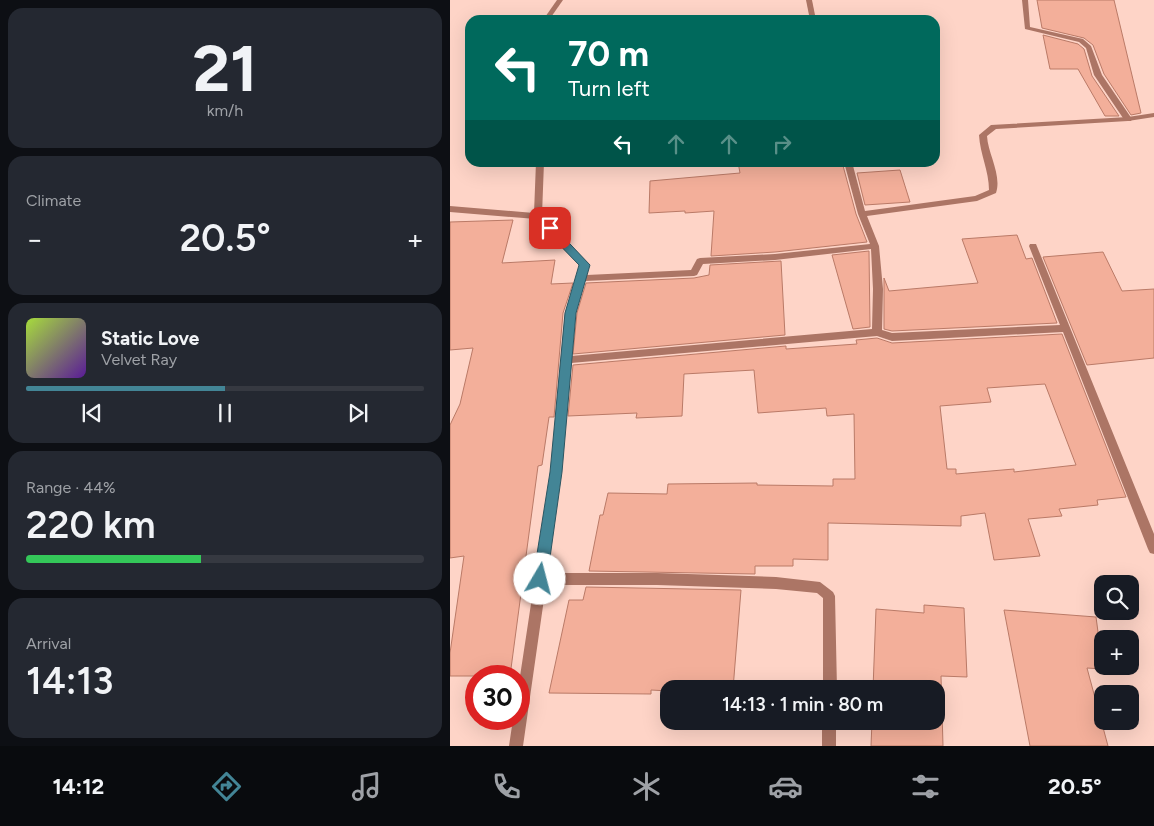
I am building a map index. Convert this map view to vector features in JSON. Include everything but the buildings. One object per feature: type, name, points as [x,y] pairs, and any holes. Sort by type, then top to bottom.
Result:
[{"type":"street","points":[[550,15],[560,0]]},
{"type":"street","points":[[809,0],[812,15]]},
{"type":"street","points":[[1025,0],[1027,28],[1081,40],[1089,47],[1098,75],[1128,119]]},
{"type":"street","points":[[862,214],[977,198],[993,191],[994,180],[982,147],[984,135],[994,127],[1128,119],[1154,115]]},
{"type":"street","points":[[538,216],[540,167]]},
{"type":"street","points":[[849,167],[862,214],[876,246],[877,332]]},
{"type":"street","points":[[450,209],[538,216],[585,265],[570,313],[556,472],[516,746]]},
{"type":"street","points":[[581,278],[694,272],[700,261],[774,257],[876,246]]},
{"type":"street","points":[[1033,246],[1154,549]]},
{"type":"street","points":[[567,360],[877,332],[892,337],[1066,328]]},
{"type":"street","points":[[540,579],[776,583],[820,588],[829,596],[830,680]]},
{"type":"street","points":[[828,746],[829,730]]},
{"type":"route","points":[[540,579],[556,472],[570,313],[585,265],[550,228]]}]
